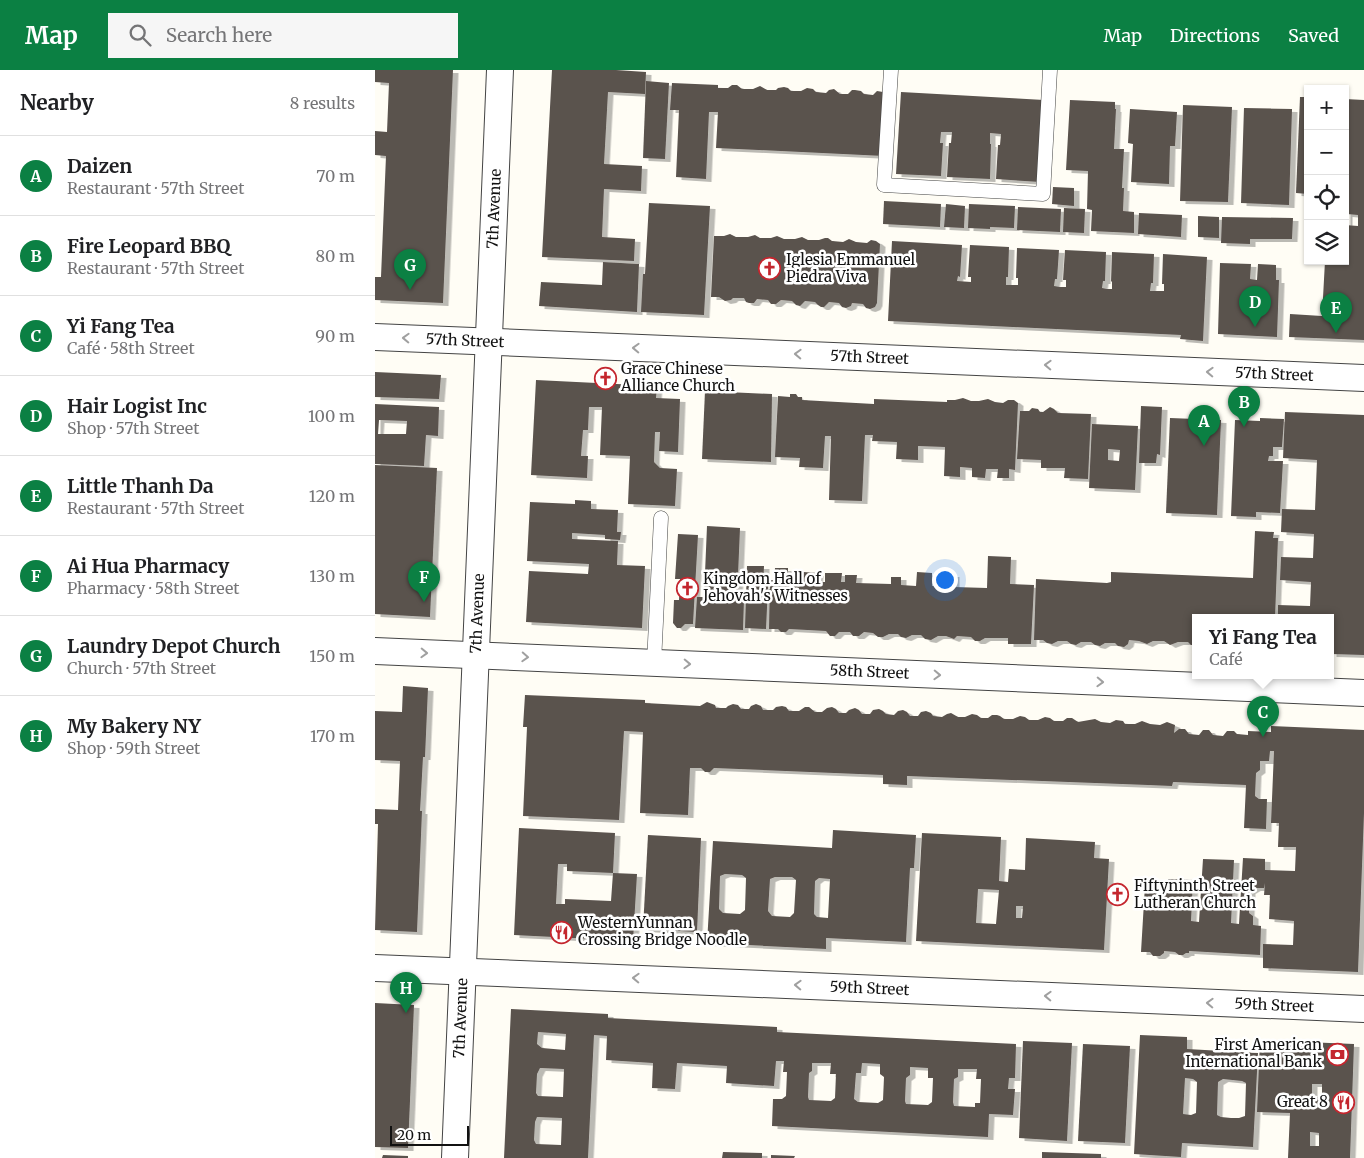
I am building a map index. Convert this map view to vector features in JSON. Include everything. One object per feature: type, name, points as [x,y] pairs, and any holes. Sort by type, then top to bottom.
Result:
[{"type":"street","name":"7th Avenue","points":[[455,1158],[500,70]]},
{"type":"street","name":"57th Street","points":[[375,337],[1364,378]]},
{"type":"street","name":"58th Street","points":[[375,651],[1364,693]]},
{"type":"street","name":"59th Street","points":[[375,968],[1364,1009]]},
{"type":"lane","points":[[891,70],[883,186],[1043,194],[1050,70]]},
{"type":"lane","points":[[654,663],[661,518]]},
{"type":"building","points":[[375,70],[453,70],[443,303],[375,300],[375,277],[381,277],[386,156],[375,155],[375,131],[387,132],[389,83],[375,82]]},
{"type":"building","points":[[552,70],[646,72],[645,94],[608,92],[604,164],[642,166],[641,191],[604,189],[602,237],[635,239],[634,261],[542,257]]},
{"type":"building","points":[[646,81],[669,83],[665,159],[643,158]]},
{"type":"building","points":[[672,83],[718,85],[718,88],[728,88],[732,85],[737,85],[742,89],[753,89],[760,86],[767,90],[776,90],[784,87],[791,91],[801,91],[807,88],[813,89],[816,92],[826,93],[834,89],[840,94],[848,94],[852,90],[873,95],[877,91],[883,92],[885,93],[884,156],[716,148],[718,112],[709,112],[706,179],[676,177],[679,110],[670,110]]},
{"type":"building","points":[[901,92],[1044,100],[1040,182],[996,179],[998,145],[1000,145],[1001,134],[990,133],[990,179],[947,177],[949,143],[951,143],[952,132],[941,132],[940,143],[943,143],[941,176],[896,174]]},
{"type":"building","points":[[1300,97],[1304,97],[1304,194],[1296,193]]},
{"type":"building","points":[[1349,99],[1364,100],[1364,340],[1289,337],[1290,314],[1322,316],[1325,265],[1349,265],[1349,225],[1358,226],[1358,215],[1349,214]]},
{"type":"building","points":[[1070,100],[1115,102],[1114,149],[1124,149],[1123,211],[1134,212],[1134,233],[1091,231],[1092,210],[1087,209],[1088,171],[1066,170]]},
{"type":"building","points":[[1183,105],[1232,107],[1228,202],[1180,201]]},
{"type":"building","points":[[1244,108],[1292,109],[1289,205],[1241,203]]},
{"type":"building","points":[[1130,109],[1177,112],[1175,146],[1170,146],[1169,184],[1131,182],[1133,144],[1128,143]]},
{"type":"building","points":[[1053,187],[1074,188],[1074,206],[1052,204]]},
{"type":"building","points":[[884,201],[941,204],[940,227],[883,224]]},
{"type":"building","points":[[649,203],[710,206],[704,315],[641,312]]},
{"type":"building","points":[[946,204],[965,206],[964,228],[944,227]]},
{"type":"building","points":[[969,204],[1015,206],[1014,228],[968,228]]},
{"type":"building","points":[[1018,207],[1061,209],[1060,232],[1017,230]]},
{"type":"building","points":[[1064,208],[1085,209],[1084,233],[1063,232]]},
{"type":"building","points":[[1139,213],[1182,215],[1181,237],[1138,234]]},
{"type":"building","points":[[1198,216],[1219,217],[1219,238],[1198,237]]},
{"type":"building","points":[[1222,217],[1293,218],[1292,239],[1250,239],[1250,244],[1221,243]]},
{"type":"building","points":[[730,234],[736,237],[755,235],[760,238],[777,236],[784,239],[802,237],[808,240],[828,238],[832,241],[843,242],[849,239],[867,243],[871,240],[876,241],[880,244],[877,303],[875,307],[870,309],[866,308],[863,304],[852,303],[851,306],[846,308],[842,307],[839,303],[829,302],[824,307],[821,307],[815,302],[805,301],[800,306],[792,301],[781,300],[776,304],[771,304],[768,300],[757,299],[754,303],[749,303],[744,298],[733,298],[725,301],[719,297],[711,297],[714,236]]},
{"type":"building","points":[[892,241],[962,245],[960,277],[958,276],[957,281],[971,282],[971,277],[968,277],[970,245],[1009,247],[1006,285],[1018,285],[1018,278],[1016,278],[1017,248],[1059,250],[1057,279],[1055,279],[1054,286],[1060,287],[1066,287],[1066,280],[1063,280],[1065,250],[1106,252],[1105,281],[1103,281],[1102,288],[1107,289],[1112,289],[1112,252],[1154,254],[1153,283],[1151,283],[1150,291],[1164,291],[1164,284],[1162,284],[1163,254],[1207,257],[1203,341],[1180,339],[1181,335],[888,321]]},
{"type":"building","points":[[603,262],[639,264],[637,312],[539,306],[541,282],[602,285]]},
{"type":"building","points":[[1220,263],[1251,264],[1250,279],[1257,280],[1258,264],[1276,265],[1276,280],[1279,280],[1277,337],[1218,334]]},
{"type":"building","points":[[375,372],[441,375],[439,399],[375,397]]},
{"type":"building","points":[[536,380],[657,386],[656,398],[680,399],[678,452],[659,451],[660,432],[655,432],[654,462],[660,468],[677,469],[675,506],[628,504],[630,456],[600,455],[602,407],[589,407],[588,430],[583,430],[581,456],[588,456],[587,478],[531,475]]},
{"type":"building","points":[[705,391],[772,394],[771,462],[702,459]]},
{"type":"building","points":[[790,394],[802,397],[802,400],[874,404],[874,399],[947,402],[947,400],[963,398],[971,401],[988,399],[1003,403],[1008,400],[1014,400],[1018,403],[1015,470],[1009,469],[1009,478],[997,478],[998,469],[986,469],[985,478],[972,477],[972,468],[960,467],[960,477],[944,476],[945,447],[918,446],[918,460],[896,459],[897,442],[872,441],[873,435],[865,435],[862,501],[829,500],[831,436],[825,436],[823,468],[799,467],[800,458],[775,457],[778,396],[790,397]]},
{"type":"building","points":[[375,404],[439,407],[438,436],[426,435],[424,466],[375,464]],"holes":[[[379,420],[407,421],[406,434],[378,434]]]},
{"type":"building","points":[[1141,406],[1162,407],[1160,455],[1157,454],[1156,463],[1139,463]]},
{"type":"building","points":[[1050,407],[1058,413],[1091,414],[1088,479],[1064,478],[1065,468],[1041,468],[1041,460],[1017,459],[1020,411],[1029,411],[1032,408],[1043,412]]},
{"type":"building","points":[[1285,412],[1364,415],[1364,655],[1334,654],[1334,614],[1278,614],[1278,605],[1310,606],[1311,582],[1280,580],[1281,557],[1313,558],[1314,534],[1281,532],[1282,509],[1315,510],[1317,460],[1283,458]]},
{"type":"building","points":[[1170,418],[1221,420],[1217,515],[1166,513]]},
{"type":"building","points":[[1260,418],[1284,419],[1282,447],[1273,447],[1273,456],[1269,456],[1268,461],[1283,461],[1280,513],[1256,512],[1256,517],[1231,516],[1235,420],[1260,421]]},
{"type":"building","points":[[1092,424],[1138,426],[1135,490],[1089,488]],"holes":[[[1108,449],[1120,450],[1119,461],[1108,460]]]},
{"type":"building","points":[[375,465],[437,468],[430,617],[375,614]]},
{"type":"building","points":[[575,500],[591,501],[591,509],[618,510],[617,532],[621,532],[620,540],[605,539],[605,535],[572,533],[572,539],[618,541],[617,565],[645,566],[642,628],[526,622],[529,571],[588,574],[589,564],[527,561],[530,502],[575,504]]},
{"type":"building","points":[[707,526],[740,528],[737,599],[744,599],[743,630],[695,628],[697,597],[704,597]]},
{"type":"building","points":[[1255,531],[1274,532],[1273,538],[1278,538],[1275,614],[1192,614],[1192,645],[1188,642],[1178,642],[1170,645],[1164,641],[1153,641],[1147,644],[1129,640],[1128,644],[1124,647],[1118,646],[1115,643],[1105,643],[1100,646],[1091,642],[1081,642],[1076,645],[1067,641],[1058,641],[1052,644],[1043,640],[1034,640],[1036,579],[1107,583],[1111,582],[1111,572],[1253,578]]},
{"type":"building","name":"Kingdom Hall of Jehovah's Witnesses","points":[[678,534],[698,535],[693,624],[685,624],[681,628],[677,628],[673,623],[674,600],[679,600],[680,579],[675,579]]},
{"type":"building","points":[[988,556],[1011,557],[1010,584],[1034,585],[1031,644],[1008,644],[1008,638],[985,638],[975,641],[971,637],[957,636],[954,639],[938,636],[931,640],[925,639],[921,635],[912,635],[906,638],[898,634],[889,634],[878,637],[873,633],[864,632],[859,636],[853,636],[850,632],[839,632],[835,636],[830,636],[826,631],[789,629],[786,632],[781,632],[778,629],[769,629],[770,580],[774,580],[775,568],[788,568],[788,581],[794,581],[794,569],[818,573],[817,582],[825,582],[825,573],[842,573],[841,582],[845,582],[845,575],[857,575],[856,583],[891,584],[891,577],[901,577],[901,585],[916,586],[917,572],[932,573],[932,586],[940,586],[940,574],[954,574],[954,587],[987,588]]},
{"type":"building","points":[[747,566],[764,566],[763,586],[768,586],[766,629],[745,628]]},
{"type":"building","points":[[403,686],[428,688],[420,811],[422,811],[417,932],[375,930],[378,824],[375,824],[375,809],[398,810],[400,761],[375,760],[375,711],[402,712]]},
{"type":"building","points":[[525,695],[645,700],[645,703],[700,706],[707,702],[715,705],[716,708],[726,708],[733,704],[738,705],[741,709],[749,709],[756,704],[761,706],[763,710],[773,710],[776,707],[782,706],[786,707],[789,711],[799,711],[809,707],[815,712],[822,712],[832,707],[839,713],[846,713],[855,708],[862,714],[870,714],[873,710],[879,709],[886,714],[894,715],[898,711],[903,710],[910,716],[918,716],[921,712],[926,711],[933,716],[942,717],[951,713],[958,717],[972,714],[981,718],[997,715],[1004,719],[1013,719],[1020,716],[1029,720],[1038,720],[1045,717],[1054,721],[1063,721],[1067,718],[1072,718],[1078,722],[1095,719],[1110,723],[1116,720],[1123,721],[1125,724],[1135,724],[1142,721],[1160,725],[1167,722],[1175,725],[1174,733],[1179,729],[1185,729],[1189,734],[1199,735],[1203,730],[1209,730],[1213,735],[1223,736],[1227,731],[1234,731],[1237,734],[1248,735],[1248,731],[1271,732],[1271,726],[1364,730],[1364,813],[1358,972],[1263,968],[1263,944],[1293,945],[1294,921],[1269,919],[1270,895],[1264,895],[1265,883],[1264,888],[1255,888],[1250,891],[1249,913],[1253,916],[1253,925],[1261,926],[1260,955],[1189,951],[1189,953],[1179,955],[1175,952],[1164,951],[1160,956],[1153,956],[1150,952],[1141,952],[1145,885],[1168,886],[1168,879],[1193,880],[1191,921],[1199,922],[1203,859],[1234,860],[1231,923],[1239,924],[1243,858],[1265,859],[1265,870],[1295,871],[1296,847],[1278,847],[1279,823],[1271,823],[1274,751],[1270,751],[1269,761],[1260,761],[1260,770],[1256,773],[1255,796],[1259,799],[1267,799],[1266,829],[1244,828],[1246,785],[1173,782],[1172,786],[907,776],[907,785],[883,784],[883,775],[714,768],[710,772],[705,772],[701,768],[690,768],[688,815],[640,813],[643,732],[624,731],[619,820],[523,816],[527,727],[523,727]]},
{"type":"building","points":[[519,828],[615,833],[613,873],[637,874],[633,941],[514,935]],"holes":[[[558,864],[567,864],[567,871],[613,873],[611,901],[565,899],[565,904],[556,904]]]},
{"type":"building","points":[[833,830],[916,835],[914,868],[910,868],[906,942],[826,938],[826,949],[707,943],[713,841],[832,848]],"holes":[[[725,874],[742,875],[746,878],[745,910],[740,914],[723,913],[719,909],[720,876]],[[775,877],[792,877],[796,880],[794,913],[790,917],[772,916],[768,911],[770,879]],[[819,878],[830,879],[828,918],[817,917],[814,914],[815,881]]]},
{"type":"building","points":[[922,833],[1001,837],[999,881],[1008,882],[1009,869],[1025,870],[1026,838],[1095,842],[1094,858],[1109,859],[1104,950],[916,941]],"holes":[[[978,889],[999,890],[996,924],[976,923]],[[1016,906],[1023,906],[1022,918],[1016,918]]]},
{"type":"building","points":[[648,835],[701,838],[697,932],[643,929]]},
{"type":"building","points":[[375,1003],[414,1005],[408,1148],[375,1147]]},
{"type":"building","points":[[511,1009],[608,1014],[608,1018],[777,1027],[777,1032],[1016,1044],[1015,1078],[1009,1078],[1008,1089],[1015,1089],[1013,1115],[989,1114],[988,1137],[772,1126],[773,1099],[782,1099],[786,1096],[787,1072],[783,1072],[784,1061],[776,1061],[774,1086],[726,1083],[727,1066],[677,1063],[675,1089],[652,1088],[653,1063],[606,1060],[607,1036],[594,1035],[588,1158],[504,1158]],"holes":[[[538,1032],[566,1034],[565,1050],[542,1048],[537,1044]],[[812,1063],[831,1063],[830,1074],[836,1074],[835,1098],[831,1101],[809,1100],[809,1073],[812,1071]],[[862,1063],[880,1064],[880,1074],[884,1077],[883,1100],[878,1103],[858,1102],[854,1099],[856,1073],[861,1073]],[[910,1067],[928,1068],[928,1078],[933,1078],[932,1102],[928,1105],[906,1104],[906,1078],[910,1075]],[[540,1068],[564,1069],[563,1097],[538,1096],[536,1093],[537,1074]],[[958,1069],[977,1069],[976,1079],[981,1079],[980,1103],[975,1103],[975,1107],[954,1106],[954,1079],[958,1077]],[[537,1117],[562,1118],[561,1145],[536,1144],[534,1140]]]},
{"type":"building","points":[[1140,1035],[1187,1037],[1187,1049],[1258,1053],[1253,1147],[1182,1143],[1181,1157],[1134,1154]],"holes":[[[1185,1078],[1193,1079],[1197,1082],[1196,1113],[1191,1115],[1183,1114]],[[1223,1079],[1246,1083],[1245,1116],[1231,1118],[1217,1115],[1218,1082]]]},
{"type":"building","points":[[1260,1040],[1354,1044],[1350,1158],[1288,1158],[1290,1113],[1257,1112]],"holes":[[[1312,1084],[1322,1084],[1322,1097],[1312,1097]],[[1310,1132],[1319,1133],[1319,1146],[1310,1146]]]},
{"type":"building","points":[[1023,1041],[1072,1043],[1067,1141],[1019,1138]]},
{"type":"building","points":[[1083,1044],[1130,1046],[1125,1143],[1078,1141]]},
{"type":"building","points":[[723,1152],[762,1153],[762,1158],[722,1158]]},
{"type":"building","points":[[1042,1152],[1101,1154],[1101,1158],[1042,1158]]},
{"type":"building","points":[[383,1155],[408,1156],[408,1158],[382,1158]]},
{"type":"building","points":[[771,1155],[795,1156],[794,1158],[771,1158]]},
{"type":"place","name":"Iglesia Emmanuel Piedra Viva","points":[[770,269]]},
{"type":"place","name":"Laundry Depot Church","points":[[410,290]]},
{"type":"place","name":"Hair Logist Inc","points":[[1255,327]]},
{"type":"place","name":"Little Thanh Da","points":[[1336,333]]},
{"type":"place","name":"Grace Chinese Alliance Church","points":[[605,378]]},
{"type":"place","name":"Fire Leopard BBQ","points":[[1244,427]]},
{"type":"place","name":"Daizen","points":[[1204,446]]},
{"type":"place","name":"Kingdom Hall of Jehovah's Witnesses","points":[[687,588]]},
{"type":"place","name":"Ai Hua Pharmacy","points":[[424,602]]},
{"type":"place","name":"Yi Fang Tea","points":[[1263,737]]},
{"type":"place","name":"Fiftyninth Street Lutheran Church","points":[[1118,895]]},
{"type":"place","name":"WesternYunnan Crossing Bridge Noodle","points":[[562,932]]},
{"type":"place","name":"My Bakery NY","points":[[406,1013]]},
{"type":"place","name":"First American International Bank","points":[[1338,1054]]},
{"type":"place","name":"Great 8","points":[[1344,1102]]}]
